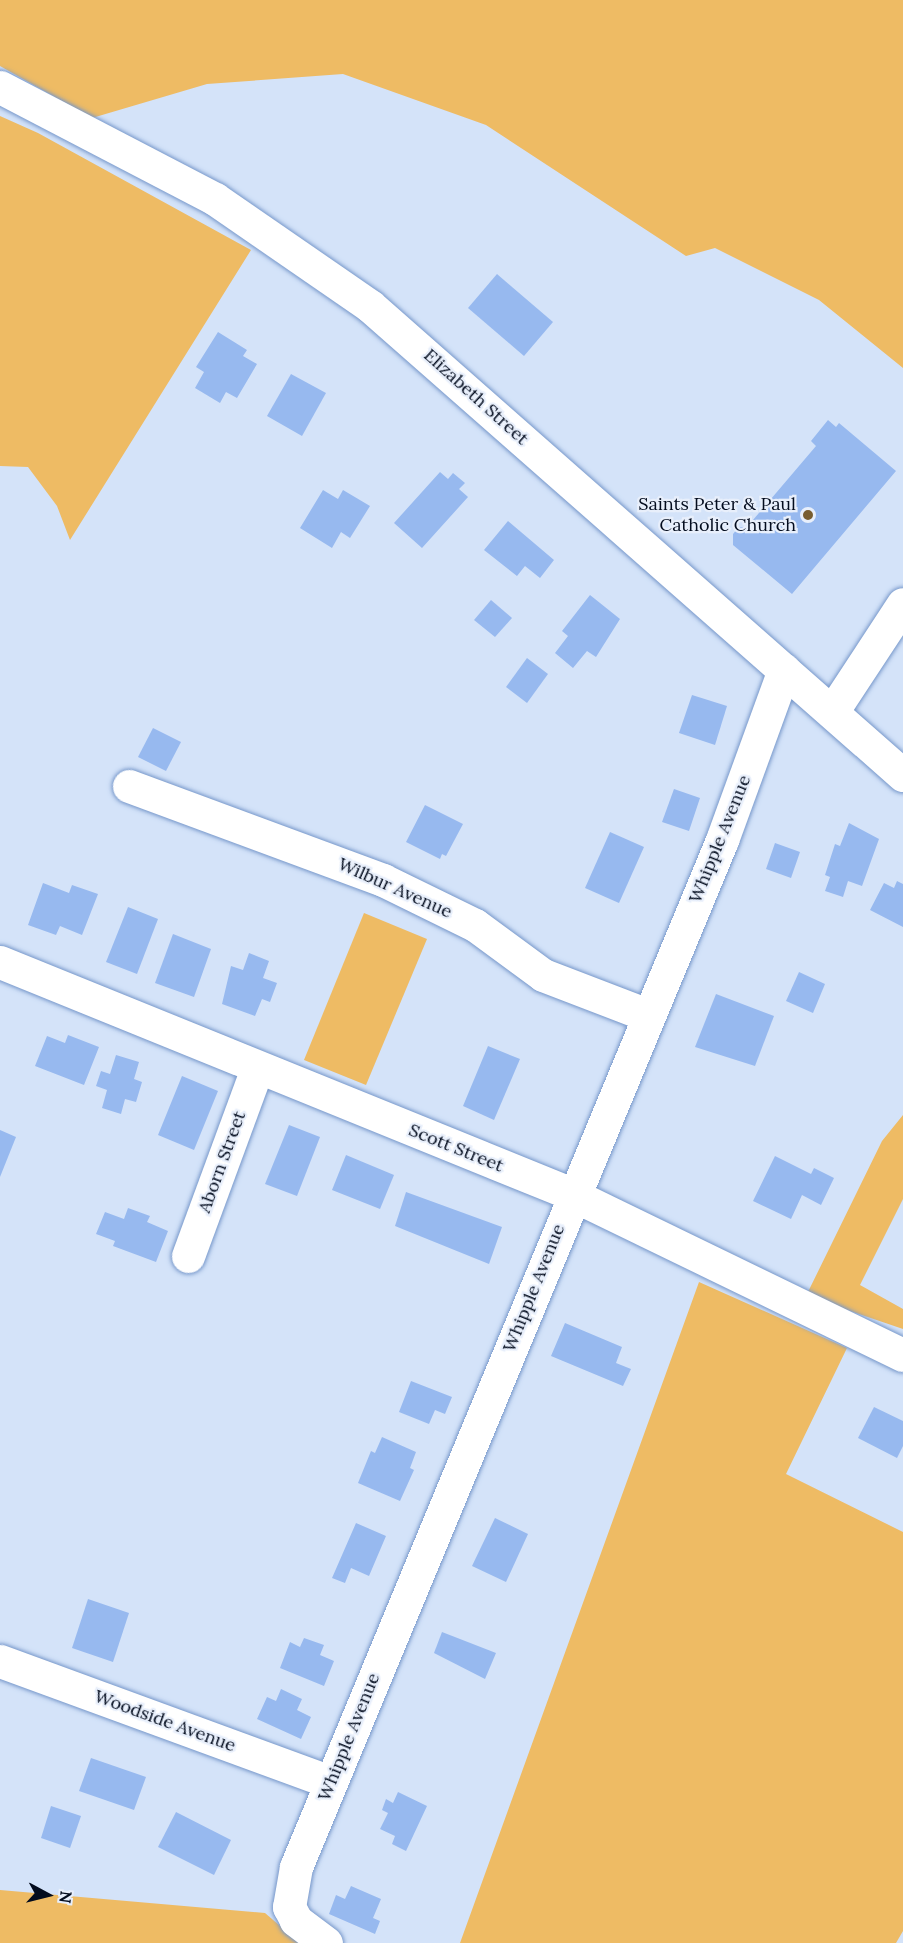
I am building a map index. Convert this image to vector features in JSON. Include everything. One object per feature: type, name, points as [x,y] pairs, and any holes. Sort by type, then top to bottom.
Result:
[{"type":"street","name":"Elizabeth Street","points":[[0,87],[215,199],[370,306],[903,775]]},
{"type":"street","points":[[832,712],[903,604]]},
{"type":"street","name":"Whipple Avenue","points":[[326,1943],[296,1920],[289,1907],[293,1874],[647,1015],[722,840],[784,670]]},
{"type":"street","name":"Wilbur Avenue","points":[[129,786],[383,880],[475,925],[543,975],[647,1015]]},
{"type":"street","name":"Scott Street","points":[[0,962],[573,1195],[903,1355]]},
{"type":"street","name":"Aborn Street","points":[[188,1256],[257,1068]]},
{"type":"street","name":"Woodside Avenue","points":[[0,1661],[331,1782]]},
{"type":"shaded area","points":[[0,0],[903,0],[903,368],[819,300],[715,248],[686,256],[486,125],[343,74],[207,84],[92,118],[0,66]]},
{"type":"shaded area","points":[[0,116],[38,133],[251,250],[70,540],[57,506],[28,467],[0,466]]},
{"type":"shaded area","points":[[364,913],[427,939],[366,1085],[304,1060]]},
{"type":"shaded area","points":[[903,1115],[903,1199],[860,1285],[903,1309],[903,1329],[806,1296],[882,1141]]},
{"type":"shaded area","points":[[699,1282],[847,1348],[786,1474],[903,1532],[903,1931],[896,1943],[460,1943]]},
{"type":"shaded area","points":[[0,1890],[265,1913],[300,1943],[0,1943]]},
{"type":"building","points":[[497,274],[553,322],[524,356],[468,308]]},
{"type":"building","points":[[218,332],[247,350],[243,356],[257,364],[237,398],[226,392],[220,403],[195,388],[204,372],[196,367]]},
{"type":"building","points":[[291,374],[326,393],[302,436],[267,416]]},
{"type":"building","name":"Saints Peter & Paul Catholic Church","points":[[828,420],[836,427],[839,423],[896,471],[792,594],[733,545],[733,534],[739,527],[747,527],[816,446],[811,441]]},
{"type":"building","points":[[440,472],[448,479],[453,473],[465,483],[459,489],[468,497],[422,548],[394,523]]},
{"type":"building","points":[[323,490],[338,499],[343,490],[370,506],[350,538],[341,532],[332,548],[300,528]]},
{"type":"building","points":[[508,521],[554,560],[540,578],[525,566],[517,576],[484,550]]},
{"type":"building","points":[[590,595],[620,619],[596,657],[587,651],[573,668],[555,653],[568,636],[562,631]]},
{"type":"building","points":[[491,600],[512,618],[495,637],[474,620]]},
{"type":"building","points":[[527,658],[548,674],[527,703],[506,687]]},
{"type":"building","points":[[692,695],[727,706],[715,745],[679,733]]},
{"type":"building","points":[[153,728],[181,742],[166,771],[138,757]]},
{"type":"building","points":[[674,789],[700,798],[689,831],[662,822]]},
{"type":"building","points":[[425,805],[463,824],[446,856],[442,854],[440,859],[406,842]]},
{"type":"building","points":[[849,823],[879,839],[862,886],[848,881],[843,897],[825,891],[830,877],[825,875],[835,844],[840,846]]},
{"type":"building","points":[[610,832],[644,847],[619,903],[585,888]]},
{"type":"building","points":[[775,843],[800,852],[791,878],[766,869]]},
{"type":"building","points":[[897,881],[903,884],[903,927],[870,910],[884,883],[894,888]]},
{"type":"building","points":[[43,883],[69,893],[72,885],[98,894],[82,935],[60,926],[56,935],[28,925]]},
{"type":"building","points":[[128,907],[158,919],[137,974],[106,962]]},
{"type":"building","points":[[173,934],[211,949],[194,997],[155,983]]},
{"type":"building","points":[[249,953],[269,961],[263,978],[277,983],[270,1002],[262,999],[255,1016],[222,1004],[231,966],[243,970]]},
{"type":"building","points":[[799,972],[825,984],[813,1013],[786,1001]]},
{"type":"building","points":[[716,994],[774,1016],[755,1066],[695,1047]]},
{"type":"building","points":[[68,1035],[99,1047],[84,1085],[35,1066],[47,1036],[65,1043]]},
{"type":"building","points":[[488,1046],[520,1059],[494,1120],[463,1106]]},
{"type":"building","points":[[116,1055],[139,1062],[134,1079],[142,1082],[136,1102],[125,1099],[121,1114],[102,1108],[107,1090],[96,1086],[101,1071],[110,1074]]},
{"type":"building","points":[[182,1076],[218,1091],[194,1150],[158,1135]]},
{"type":"building","points":[[289,1125],[320,1137],[297,1196],[265,1184]]},
{"type":"building","points":[[0,1130],[16,1137],[0,1177]]},
{"type":"building","points":[[346,1155],[394,1175],[380,1209],[332,1190]]},
{"type":"building","points":[[775,1156],[811,1174],[814,1168],[834,1178],[821,1205],[802,1195],[791,1219],[753,1201]]},
{"type":"building","points":[[406,1192],[502,1227],[489,1264],[395,1226]]},
{"type":"building","points":[[128,1208],[150,1216],[147,1222],[168,1231],[156,1262],[113,1246],[115,1241],[96,1234],[105,1212],[124,1219]]},
{"type":"building","points":[[565,1323],[622,1347],[616,1363],[631,1369],[623,1386],[551,1356]]},
{"type":"building","points":[[411,1381],[452,1397],[445,1414],[435,1410],[429,1424],[399,1412]]},
{"type":"building","points":[[874,1407],[903,1421],[903,1446],[897,1458],[858,1438]]},
{"type":"building","points":[[382,1437],[416,1452],[410,1468],[414,1470],[400,1501],[358,1483],[371,1451],[375,1453]]},
{"type":"building","points":[[495,1518],[528,1534],[506,1582],[472,1566]]},
{"type":"building","points":[[356,1523],[386,1536],[369,1576],[351,1568],[345,1583],[332,1578]]},
{"type":"building","points":[[88,1599],[129,1613],[113,1662],[72,1648]]},
{"type":"building","points":[[442,1632],[496,1653],[485,1679],[434,1653]]},
{"type":"building","points":[[304,1638],[324,1645],[320,1655],[334,1661],[324,1686],[280,1668],[290,1642],[300,1647]]},
{"type":"building","points":[[281,1689],[302,1699],[297,1710],[311,1717],[301,1739],[257,1719],[267,1697],[276,1701]]},
{"type":"building","points":[[91,1758],[146,1777],[134,1810],[79,1791]]},
{"type":"building","points":[[398,1792],[427,1806],[406,1851],[392,1844],[395,1836],[380,1829],[388,1813],[382,1810],[386,1799],[393,1803]]},
{"type":"building","points":[[51,1806],[81,1816],[70,1848],[41,1838]]},
{"type":"building","points":[[176,1812],[231,1840],[214,1875],[158,1847]]},
{"type":"building","points":[[351,1886],[381,1899],[373,1918],[380,1921],[375,1934],[329,1914],[336,1895],[345,1899]]},
{"type":"place","name":"Saints Peter & Paul Catholic Church","points":[[808,515]]}]
